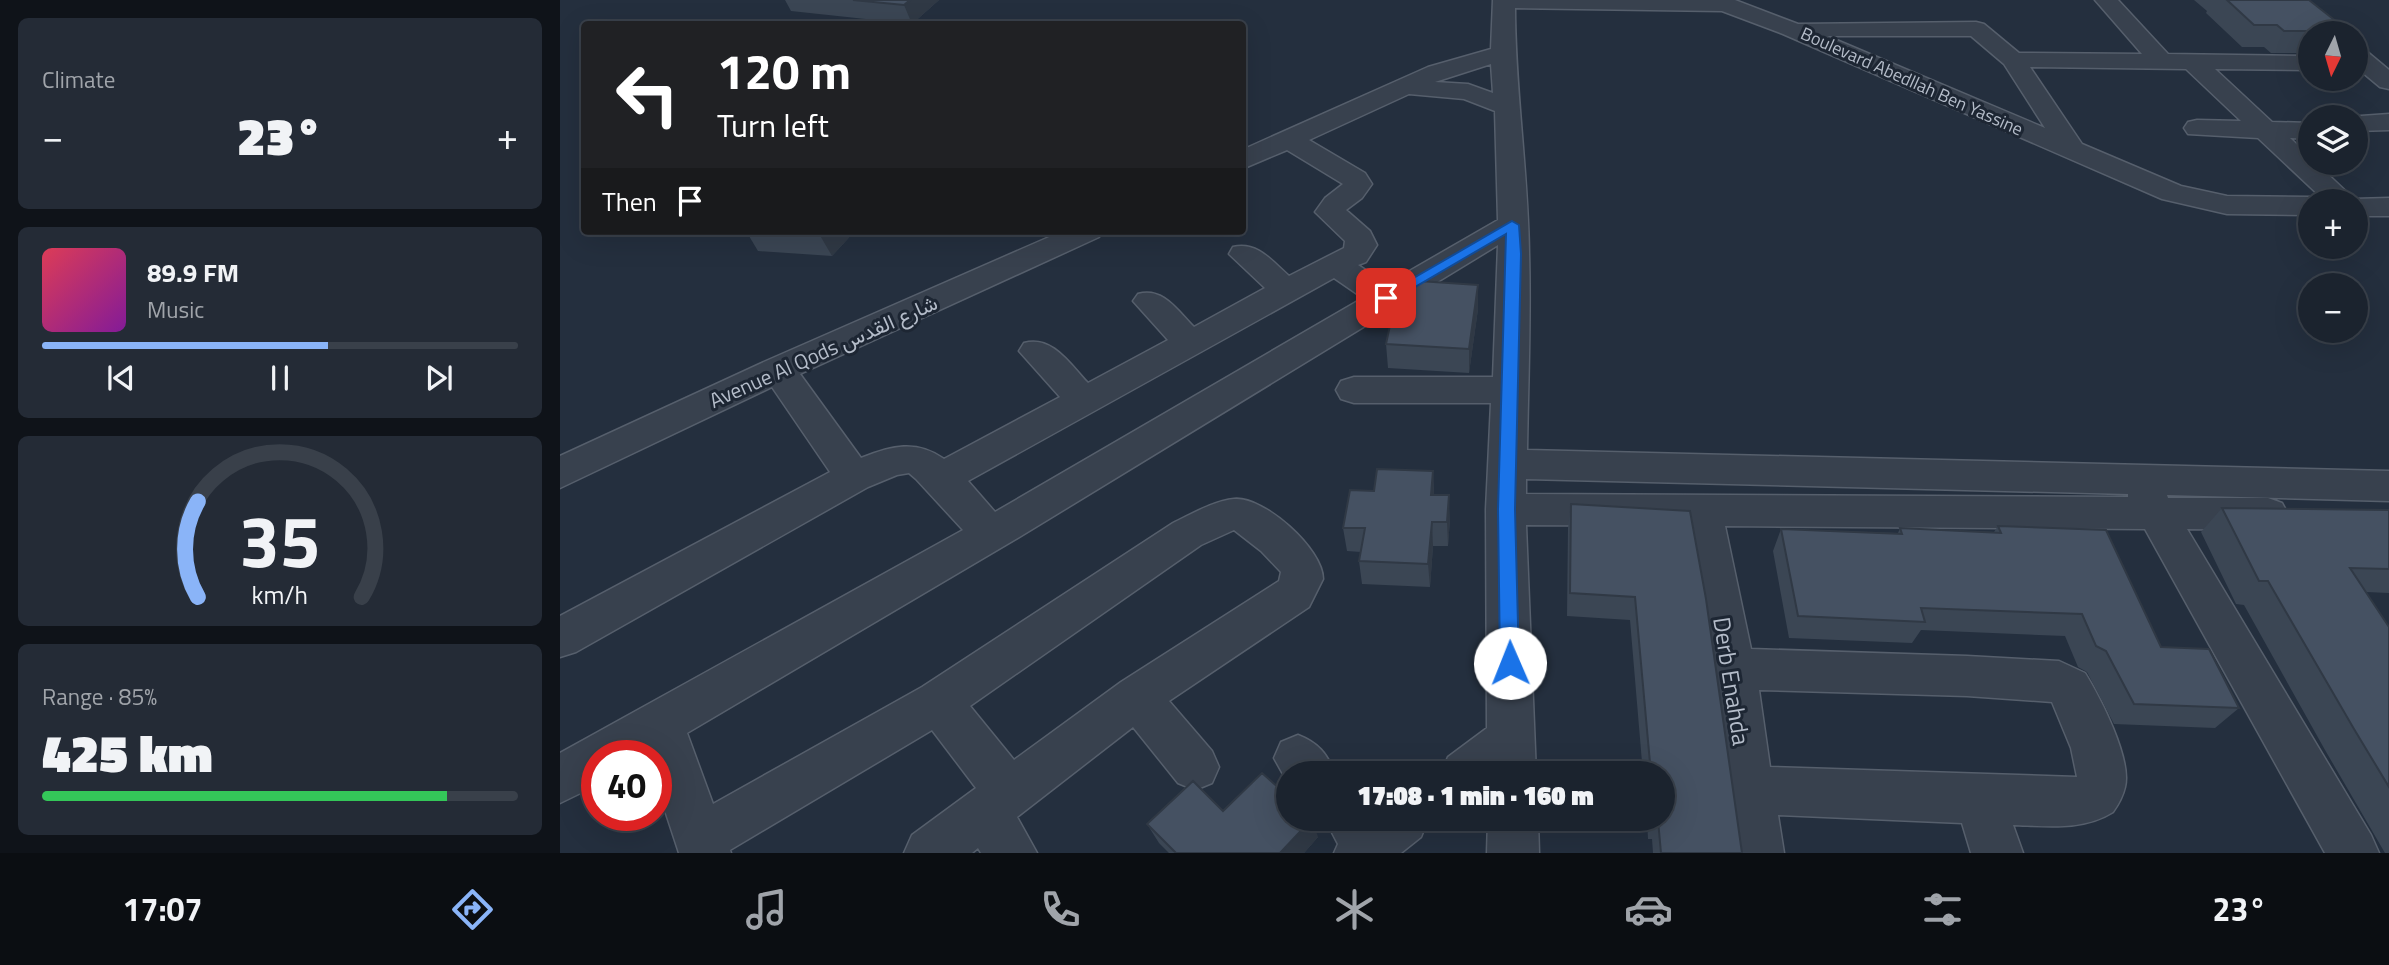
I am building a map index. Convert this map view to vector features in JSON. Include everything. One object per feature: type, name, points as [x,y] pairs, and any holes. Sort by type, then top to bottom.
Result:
[{"type":"street","points":[[2106,0],[2163,63]]},
{"type":"street","name":"Boulevard Abedllah Ben Yassine","points":[[1497,25],[1729,2],[2172,193],[2207,203],[2298,206]]},
{"type":"street","points":[[1246,159],[1437,72],[1497,25]]},
{"type":"street","points":[[1437,72],[1497,25]]},
{"type":"street","points":[[1497,25],[1511,139],[1514,254],[1506,509],[1512,756]]},
{"type":"street","points":[[1791,29],[1976,29],[2014,60],[2072,150]]},
{"type":"street","points":[[2014,60],[2298,64]]},
{"type":"street","points":[[2194,63],[2329,189]]},
{"type":"street","points":[[2368,63],[2389,82]]},
{"type":"street","points":[[1402,88],[1468,92],[1508,107]]},
{"type":"street","points":[[2368,123],[2389,122]]},
{"type":"street","points":[[2197,128],[2298,131]]},
{"type":"street","points":[[940,479],[1355,255],[1362,245],[1359,237],[1331,212],[1333,206],[1355,190],[1358,184],[1355,179],[1289,140]]},
{"type":"street","points":[[2368,206],[2389,207]]},
{"type":"street","points":[[630,740],[989,533],[1512,225]]},
{"type":"street","name":"Avenue Al Qods شارع القدس","points":[[560,472],[778,370],[1079,235]]},
{"type":"street","points":[[1244,254],[1287,290]]},
{"type":"street","points":[[1335,264],[1386,298]]},
{"type":"street","points":[[1149,301],[1190,343]]},
{"type":"street","points":[[1036,351],[1084,400]]},
{"type":"street","points":[[778,370],[854,477]]},
{"type":"street","points":[[1354,390],[1511,390]]},
{"type":"street","points":[[560,638],[854,477],[913,458],[919,460],[940,479],[989,533]]},
{"type":"street","points":[[1509,464],[2147,496],[2389,514]]},
{"type":"street","points":[[1506,509],[1702,509],[2389,486]]},
{"type":"street","points":[[2147,496],[2353,853]]},
{"type":"street","name":"Derb Enahda","points":[[1702,509],[1733,669],[1758,853]]},
{"type":"street","points":[[660,723],[702,846],[938,702],[1187,534],[1238,514],[1281,544],[1301,570],[1302,580],[1294,594],[1137,697],[930,853]]},
{"type":"street","points":[[1733,669],[1967,676],[2051,680],[2065,684],[2075,698],[2102,769],[2103,785],[2096,795],[2084,800],[2048,802],[1749,790]]},
{"type":"street","points":[[1137,697],[1195,767]]},
{"type":"street","points":[[938,702],[997,803],[1011,853]]},
{"type":"street","points":[[560,779],[581,768]]},
{"type":"street","points":[[1979,800],[1997,853]]},
{"type":"street","points":[[1513,831],[1514,853]]},
{"type":"building","points":[[853,0],[910,0],[904,5]]},
{"type":"building","points":[[2227,0],[2309,0],[2336,21],[2298,21],[2298,31],[2284,31],[2277,25],[2254,25]]},
{"type":"building","points":[[1404,280],[1478,285],[1469,349],[1386,344],[1399,283]]},
{"type":"building","points":[[1377,469],[1433,471],[1431,495],[1449,495],[1447,522],[1432,522],[1428,564],[1359,561],[1365,528],[1343,528],[1350,490],[1374,491]]},
{"type":"building","points":[[1571,504],[1690,511],[1706,599],[1742,853],[1661,853],[1659,831],[1675,831],[1675,761],[1650,761],[1635,597],[1570,593]]},
{"type":"building","points":[[2222,508],[2389,510],[2389,569],[2350,568],[2389,627],[2389,787],[2268,581],[2259,581]]},
{"type":"building","points":[[1998,526],[2106,530],[2161,647],[2209,649],[2239,708],[2134,704],[2106,651],[2096,646],[2082,614],[1921,608],[1925,622],[1798,616],[1781,529],[1902,534],[1900,528],[2001,533]]},
{"type":"building","points":[[1262,773],[1276,785],[1276,831],[1301,831],[1280,853],[1176,853],[1147,824],[1193,781],[1223,811]]},
{"type":"route","points":[[1386,298],[1512,225],[1514,254],[1506,509],[1510,663]]}]
